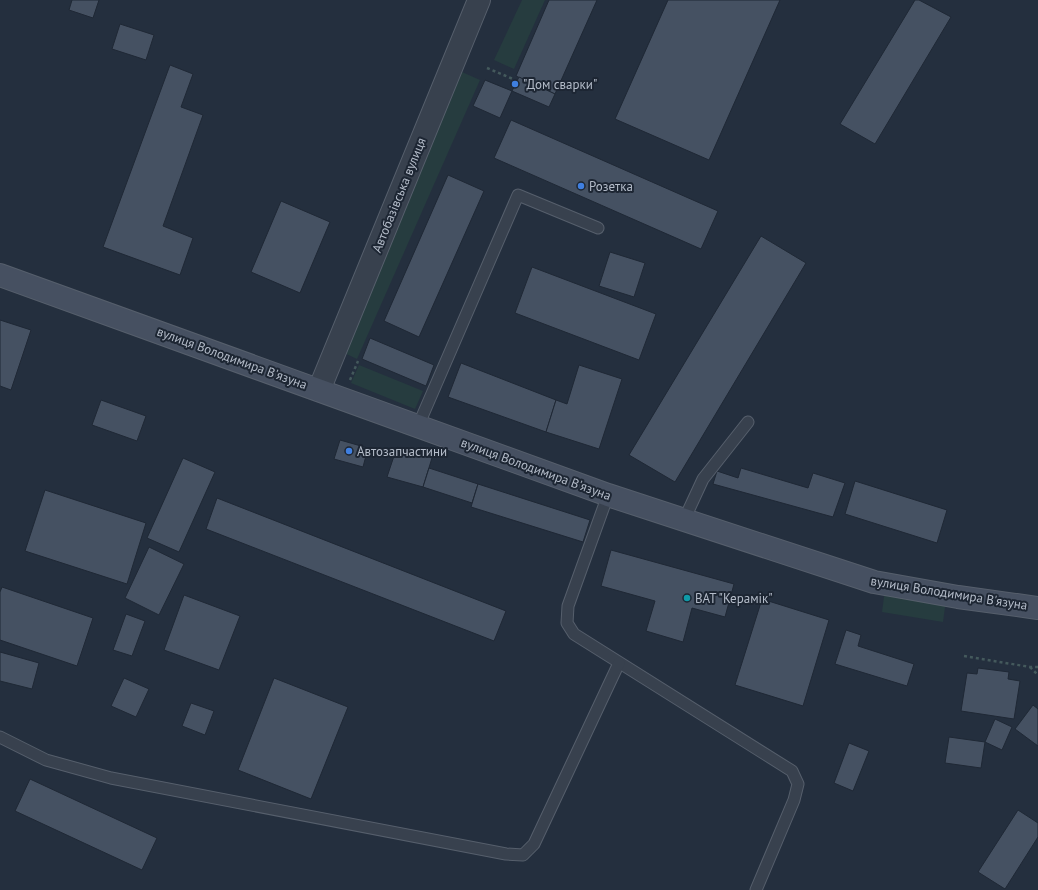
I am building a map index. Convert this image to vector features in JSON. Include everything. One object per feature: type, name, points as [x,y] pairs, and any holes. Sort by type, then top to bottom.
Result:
[{"type":"main road","name":"вулиця Володимира В'язуна","points":[[0,274],[608,495],[874,582],[958,597],[1038,608]]},
{"type":"street","name":"Автобазівська вулиця","points":[[319,390],[479,0]]},
{"type":"lane","points":[[418,426],[518,195],[598,228]]},
{"type":"lane","points":[[684,520],[703,479],[748,422]]},
{"type":"lane","points":[[608,495],[568,606],[568,624],[574,634],[792,771],[798,784],[794,800],[756,890]]},
{"type":"lane","points":[[0,737],[46,760],[111,778],[482,849],[523,855],[534,844],[620,663]]},
{"type":"path","points":[[487,68],[512,79]]},
{"type":"path","points":[[964,656],[1038,667]]},
{"type":"path","points":[[1030,667],[1038,675]]},
{"type":"green space","points":[[522,0],[545,0],[514,69],[494,60]]},
{"type":"green space","points":[[462,72],[480,80],[357,359],[340,351]]},
{"type":"green space","points":[[359,365],[423,391],[415,409],[351,383]]},
{"type":"green space","points":[[885,589],[946,600],[943,622],[882,612]]},
{"type":"building","points":[[72,0],[99,0],[93,18],[69,10]]},
{"type":"building","points":[[549,0],[597,0],[555,94],[516,76]]},
{"type":"building","points":[[668,0],[780,0],[709,160],[615,119]]},
{"type":"building","points":[[915,0],[919,0],[951,17],[875,144],[840,124]]},
{"type":"building","points":[[120,24],[154,35],[146,60],[112,49]]},
{"type":"building","points":[[170,65],[193,74],[181,107],[203,115],[163,226],[193,238],[180,275],[103,247]]},
{"type":"building","points":[[519,77],[555,94],[549,107],[512,91]]},
{"type":"building","points":[[485,80],[512,91],[500,118],[473,106]]},
{"type":"building","points":[[511,120],[718,211],[701,249],[494,158]]},
{"type":"building","points":[[448,175],[484,191],[419,337],[384,321]]},
{"type":"building","points":[[281,201],[330,222],[300,293],[251,272]]},
{"type":"building","points":[[761,236],[806,263],[675,482],[629,455]]},
{"type":"building","points":[[610,252],[645,263],[634,297],[599,286]]},
{"type":"building","points":[[532,267],[656,314],[639,360],[515,313]]},
{"type":"building","points":[[0,320],[31,330],[11,390],[0,386]]},
{"type":"building","points":[[370,338],[434,365],[426,386],[362,359]]},
{"type":"building","points":[[461,363],[556,400],[546,432],[448,397]]},
{"type":"building","points":[[579,365],[622,379],[599,449],[546,432],[556,400],[567,404]]},
{"type":"building","points":[[101,400],[146,416],[137,441],[92,425]]},
{"type":"building","points":[[340,440],[368,448],[363,467],[334,459]]},
{"type":"building","points":[[397,447],[432,458],[423,487],[387,477]]},
{"type":"building","points":[[183,458],[215,472],[179,552],[147,538]]},
{"type":"building","points":[[429,468],[478,484],[472,503],[423,487]]},
{"type":"building","points":[[741,468],[808,488],[813,473],[845,483],[833,517],[713,484],[717,471],[738,478]]},
{"type":"building","points":[[855,481],[947,510],[937,543],[845,514]]},
{"type":"building","points":[[478,484],[590,520],[583,542],[471,507]]},
{"type":"building","points":[[45,490],[146,523],[127,584],[25,551]]},
{"type":"building","points":[[217,498],[506,611],[494,641],[206,529]]},
{"type":"building","points":[[149,547],[184,564],[159,615],[125,598]]},
{"type":"building","name":"ВАТ \"Керамік\"","points":[[611,550],[734,584],[725,617],[692,608],[683,642],[646,631],[655,601],[601,586]]},
{"type":"building","points":[[2,587],[93,618],[77,666],[0,640],[0,592]]},
{"type":"building","points":[[184,595],[240,616],[219,670],[164,650]]},
{"type":"building","points":[[762,599],[829,620],[803,706],[735,685]]},
{"type":"building","points":[[126,614],[145,621],[132,656],[113,650]]},
{"type":"building","points":[[846,630],[861,635],[858,646],[914,664],[907,686],[835,664]]},
{"type":"building","points":[[0,652],[39,663],[32,689],[0,681]]},
{"type":"building","points":[[978,668],[1009,672],[1008,679],[1020,681],[1014,719],[961,711],[967,673],[977,674]]},
{"type":"building","points":[[124,678],[149,689],[136,717],[111,706]]},
{"type":"building","points":[[274,678],[348,707],[311,799],[238,770]]},
{"type":"building","points":[[191,703],[214,711],[205,735],[182,726]]},
{"type":"building","points":[[1033,705],[1038,709],[1038,746],[1015,729]]},
{"type":"building","points":[[995,719],[1012,727],[1002,750],[985,742]]},
{"type":"building","points":[[949,737],[985,742],[981,768],[945,763]]},
{"type":"building","points":[[849,743],[869,751],[853,791],[834,783]]},
{"type":"building","points":[[30,779],[157,838],[142,870],[15,811]]},
{"type":"building","points":[[1018,810],[1038,823],[1038,837],[1005,889],[978,872]]},
{"type":"place","name":"\"Дом сварки\"","points":[[515,84]]},
{"type":"place","name":"Розетка","points":[[581,186]]},
{"type":"place","name":"Автозапчастини","points":[[349,451]]},
{"type":"place","name":"ВАТ \"Керамік\"","points":[[687,598]]}]
